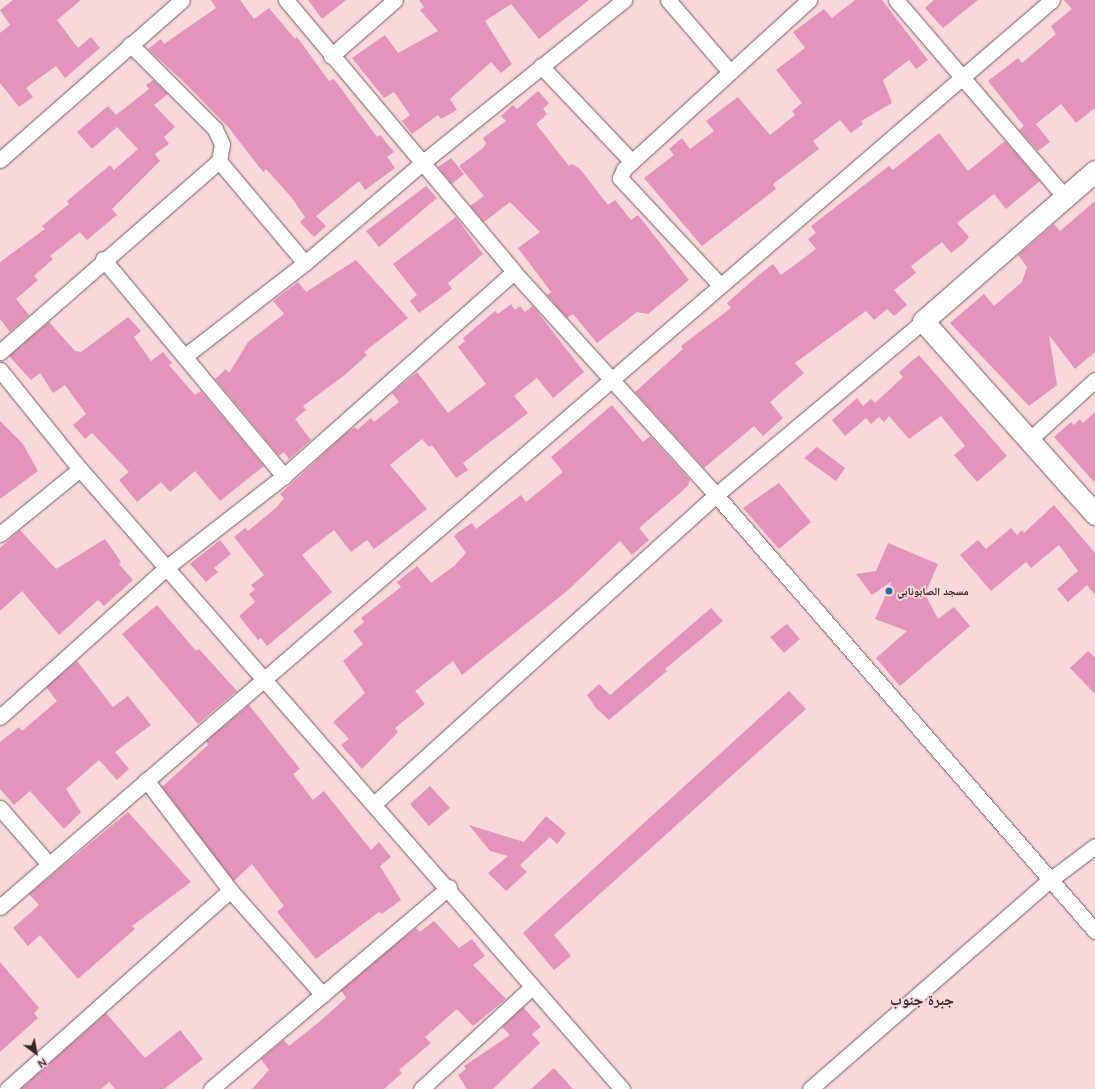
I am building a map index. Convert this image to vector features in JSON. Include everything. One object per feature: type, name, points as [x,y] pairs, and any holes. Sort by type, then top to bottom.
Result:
[{"type":"street","points":[[0,160],[130,44],[182,0]]},
{"type":"street","points":[[286,0],[331,56],[514,272],[612,382],[716,495],[1095,931]]},
{"type":"street","points":[[331,56],[395,0]]},
{"type":"street","points":[[185,356],[305,263],[422,163],[624,0]]},
{"type":"street","points":[[668,0],[730,72]]},
{"type":"street","points":[[720,285],[624,186],[620,178],[632,162],[809,0]]},
{"type":"street","points":[[896,0],[966,78],[1065,197]]},
{"type":"street","points":[[0,907],[48,862],[612,382],[720,285],[966,78],[1052,0]]},
{"type":"street","points":[[0,352],[103,260],[219,161],[222,144],[215,129],[130,44]]},
{"type":"street","points":[[541,66],[632,162]]},
{"type":"street","points":[[219,161],[305,263]]},
{"type":"street","points":[[375,803],[716,495],[923,321],[1095,171]]},
{"type":"street","points":[[103,260],[284,476]]},
{"type":"street","points":[[0,717],[166,567],[284,476],[514,272]]},
{"type":"street","points":[[923,321],[1095,514]]},
{"type":"street","points":[[0,370],[80,469],[449,887],[532,987],[622,1089]]},
{"type":"street","points":[[1029,440],[1095,380]]},
{"type":"street","points":[[0,534],[80,469]]},
{"type":"street","points":[[146,780],[230,890],[323,995]]},
{"type":"street","points":[[0,808],[48,862]]},
{"type":"street","points":[[810,1089],[1050,880],[1095,846]]},
{"type":"street","points":[[211,1089],[449,887]]},
{"type":"street","points":[[7,1089],[230,890]]},
{"type":"street","points":[[421,1089],[532,987]]},
{"type":"building","points":[[13,0],[81,0],[57,20],[78,48],[91,37],[100,48],[65,78],[56,66],[26,88],[33,97],[19,107],[0,83],[0,33],[10,25],[0,10]]},
{"type":"building","points":[[211,0],[240,0],[254,19],[269,8],[295,39],[297,37],[329,81],[334,79],[377,137],[380,135],[394,152],[387,157],[395,168],[365,190],[359,181],[316,216],[326,226],[314,237],[300,222],[305,217],[292,198],[266,169],[263,172],[229,128],[184,82],[148,49],[161,39],[164,44],[216,8]]},
{"type":"building","points":[[308,0],[346,0],[322,19]]},
{"type":"building","points":[[419,0],[589,0],[539,39],[511,4],[485,21],[512,64],[501,73],[491,62],[450,99],[457,110],[441,119],[438,115],[412,134],[402,121],[410,115],[394,92],[384,98],[352,58],[385,35],[398,53],[438,31],[420,10],[424,7]]},
{"type":"building","points":[[855,0],[882,0],[928,60],[916,69],[909,60],[883,80],[892,103],[861,121],[863,124],[851,133],[840,120],[813,141],[819,149],[773,184],[776,189],[702,246],[644,178],[674,155],[669,149],[682,138],[690,149],[714,131],[706,121],[738,97],[770,135],[795,115],[792,111],[802,103],[776,70],[805,48],[793,32],[824,9],[832,18]]},
{"type":"building","points":[[934,0],[978,0],[943,28],[925,8]]},
{"type":"building","points":[[1064,0],[1095,0],[1095,108],[1076,123],[1061,104],[1036,124],[1050,142],[1038,151],[1019,130],[1024,126],[988,81],[1018,58],[1022,63],[1056,34],[1051,26],[1072,9]]},
{"type":"building","points":[[153,80],[168,94],[154,105],[175,127],[164,137],[169,144],[155,154],[160,161],[112,209],[117,215],[87,240],[80,232],[50,256],[53,259],[34,276],[38,280],[16,299],[29,315],[10,332],[0,319],[0,262],[45,229],[42,226],[69,204],[67,201],[110,165],[114,170],[138,149],[117,127],[92,149],[77,132],[108,106],[116,115],[149,89],[146,85]]},
{"type":"building","points":[[538,91],[549,103],[543,109],[547,114],[536,124],[569,166],[572,164],[580,169],[608,205],[615,200],[631,220],[638,215],[689,280],[648,314],[637,312],[597,343],[573,314],[567,318],[547,295],[551,292],[518,248],[540,232],[510,202],[484,222],[470,206],[484,196],[459,166],[483,148],[486,143],[483,138],[506,121],[501,116],[513,105],[517,109]]},
{"type":"building","points":[[939,133],[968,171],[1005,141],[1040,181],[1006,209],[994,194],[957,223],[969,237],[963,244],[951,253],[942,242],[911,266],[916,273],[894,290],[907,305],[894,316],[887,309],[874,320],[866,311],[795,363],[804,373],[770,402],[783,418],[763,436],[754,426],[704,468],[635,392],[683,349],[681,346],[731,308],[727,303],[760,274],[773,264],[781,275],[816,249],[808,239],[816,233],[811,226],[889,166],[893,170]]},
{"type":"building","points":[[451,158],[464,174],[452,184],[438,167]]},
{"type":"building","points":[[426,186],[437,198],[379,247],[366,231]]},
{"type":"building","points":[[1095,201],[1095,352],[1075,369],[1049,335],[1057,385],[1029,406],[950,323],[984,294],[994,306],[1022,282],[1027,267],[1018,255],[1054,224],[1060,231]]},
{"type":"building","points":[[456,217],[483,254],[448,283],[452,289],[419,313],[410,301],[417,295],[393,264]]},
{"type":"building","points":[[356,260],[408,318],[364,352],[367,355],[346,374],[303,406],[306,410],[295,419],[311,440],[289,459],[284,452],[279,456],[215,379],[226,369],[229,373],[248,342],[284,314],[273,301],[298,282],[306,292]]},
{"type":"building","points":[[511,304],[515,310],[520,306],[525,312],[533,306],[584,372],[553,398],[537,378],[514,396],[528,413],[463,463],[468,470],[456,478],[432,445],[429,447],[422,439],[390,465],[427,509],[374,549],[367,540],[351,552],[334,530],[302,555],[332,592],[267,646],[261,638],[258,640],[239,616],[255,602],[249,594],[255,590],[251,585],[264,575],[234,537],[245,528],[248,531],[277,507],[284,498],[280,494],[345,434],[355,427],[357,430],[371,418],[374,422],[399,402],[392,393],[417,372],[448,413],[486,384],[458,347],[465,341],[463,338],[495,311],[498,314]]},
{"type":"building","points":[[128,317],[141,331],[134,337],[151,361],[163,352],[172,363],[169,365],[195,395],[201,391],[264,466],[220,501],[195,471],[170,492],[161,482],[137,502],[119,480],[129,472],[92,433],[85,439],[73,425],[86,414],[65,385],[53,393],[40,373],[31,380],[9,356],[49,322],[75,351],[81,352]]},
{"type":"building","points":[[919,355],[1007,456],[977,482],[954,455],[965,446],[941,416],[909,439],[889,416],[884,422],[879,417],[871,424],[866,418],[845,436],[832,420],[857,398],[863,406],[871,399],[875,403],[903,377],[899,372]]},
{"type":"building","points":[[612,405],[643,442],[650,436],[690,480],[688,486],[639,528],[649,540],[632,555],[620,541],[567,591],[462,675],[453,661],[415,691],[425,704],[395,728],[398,732],[362,769],[341,745],[349,739],[333,722],[365,693],[343,661],[363,644],[353,631],[364,622],[361,618],[401,587],[397,582],[417,566],[431,583],[454,566],[466,553],[454,536],[472,523],[476,529],[521,495],[526,502],[563,472],[551,457]]},
{"type":"building","points":[[1095,412],[1095,483],[1054,437],[1071,422],[1074,425],[1080,419],[1083,423]]},
{"type":"building","points":[[0,421],[23,444],[38,471],[0,499]]},
{"type":"building","points":[[817,447],[845,468],[836,481],[804,458]]},
{"type":"building","points":[[779,483],[811,522],[779,549],[743,508]]},
{"type":"building","points":[[1054,505],[1095,553],[1095,595],[1087,585],[1068,602],[1057,589],[1078,571],[1059,545],[1031,568],[1026,562],[991,591],[960,555],[978,540],[986,549],[1011,528],[1017,535],[1022,530],[1024,533]]},
{"type":"building","points":[[20,530],[56,569],[105,539],[121,562],[119,564],[133,580],[104,606],[98,600],[59,635],[22,591],[0,611],[0,548]]},
{"type":"building","points":[[220,540],[231,554],[214,568],[218,572],[206,582],[190,564]]},
{"type":"building","points":[[888,543],[938,564],[925,594],[938,619],[954,607],[970,626],[900,686],[876,658],[907,631],[875,619],[892,581],[872,595],[856,574],[876,571]]},
{"type":"building","points":[[157,605],[196,651],[199,649],[237,691],[198,724],[122,634]]},
{"type":"building","points":[[711,608],[723,621],[665,669],[667,671],[609,720],[596,708],[587,695],[599,684],[610,695]]},
{"type":"building","points":[[787,624],[800,639],[784,653],[770,637]]},
{"type":"building","points":[[1088,651],[1095,658],[1095,694],[1070,668]]},
{"type":"building","points":[[77,661],[113,707],[128,696],[151,725],[115,752],[129,769],[117,780],[99,760],[66,789],[81,812],[64,829],[30,791],[14,805],[0,789],[0,742],[19,727],[22,731],[57,701],[46,687]]},
{"type":"building","points":[[789,691],[806,709],[554,935],[571,956],[554,970],[523,933]]},
{"type":"building","points":[[249,705],[300,769],[293,774],[313,800],[324,791],[371,850],[379,842],[391,857],[380,866],[401,900],[382,914],[379,912],[316,959],[277,912],[284,906],[252,864],[234,881],[162,787],[208,745],[206,741]]},
{"type":"building","points":[[430,786],[450,808],[429,826],[410,804]]},
{"type":"building","points":[[128,812],[191,882],[132,926],[135,929],[78,979],[40,935],[28,946],[13,928],[39,905],[29,894]]},
{"type":"building","points":[[546,816],[566,833],[557,844],[550,837],[520,865],[527,872],[506,891],[488,873],[508,856],[490,851],[469,825],[524,842]]},
{"type":"building","points":[[434,921],[459,948],[472,939],[485,956],[473,965],[506,999],[473,1026],[457,1009],[425,1037],[431,1043],[399,1070],[402,1073],[384,1089],[252,1089],[269,1070],[261,1059],[284,1040],[289,1046],[318,1023],[346,998],[341,990],[416,928],[420,932]]},
{"type":"building","points":[[0,962],[39,1008],[34,1013],[38,1018],[0,1052]]},
{"type":"building","points":[[523,1007],[541,1027],[532,1034],[540,1043],[493,1089],[467,1089],[458,1075],[466,1069],[464,1066],[510,1035],[502,1027]]},
{"type":"building","points":[[106,1013],[145,1058],[180,1030],[203,1059],[164,1089],[115,1089],[109,1082],[101,1089],[21,1089]]},
{"type":"building","points":[[554,1068],[573,1089],[531,1089]]},
{"type":"place","name":"مسجد الصابونابي","points":[[889,591]]},
{"type":"district","name":"جبرة جنوب","points":[[922,1000]]}]
